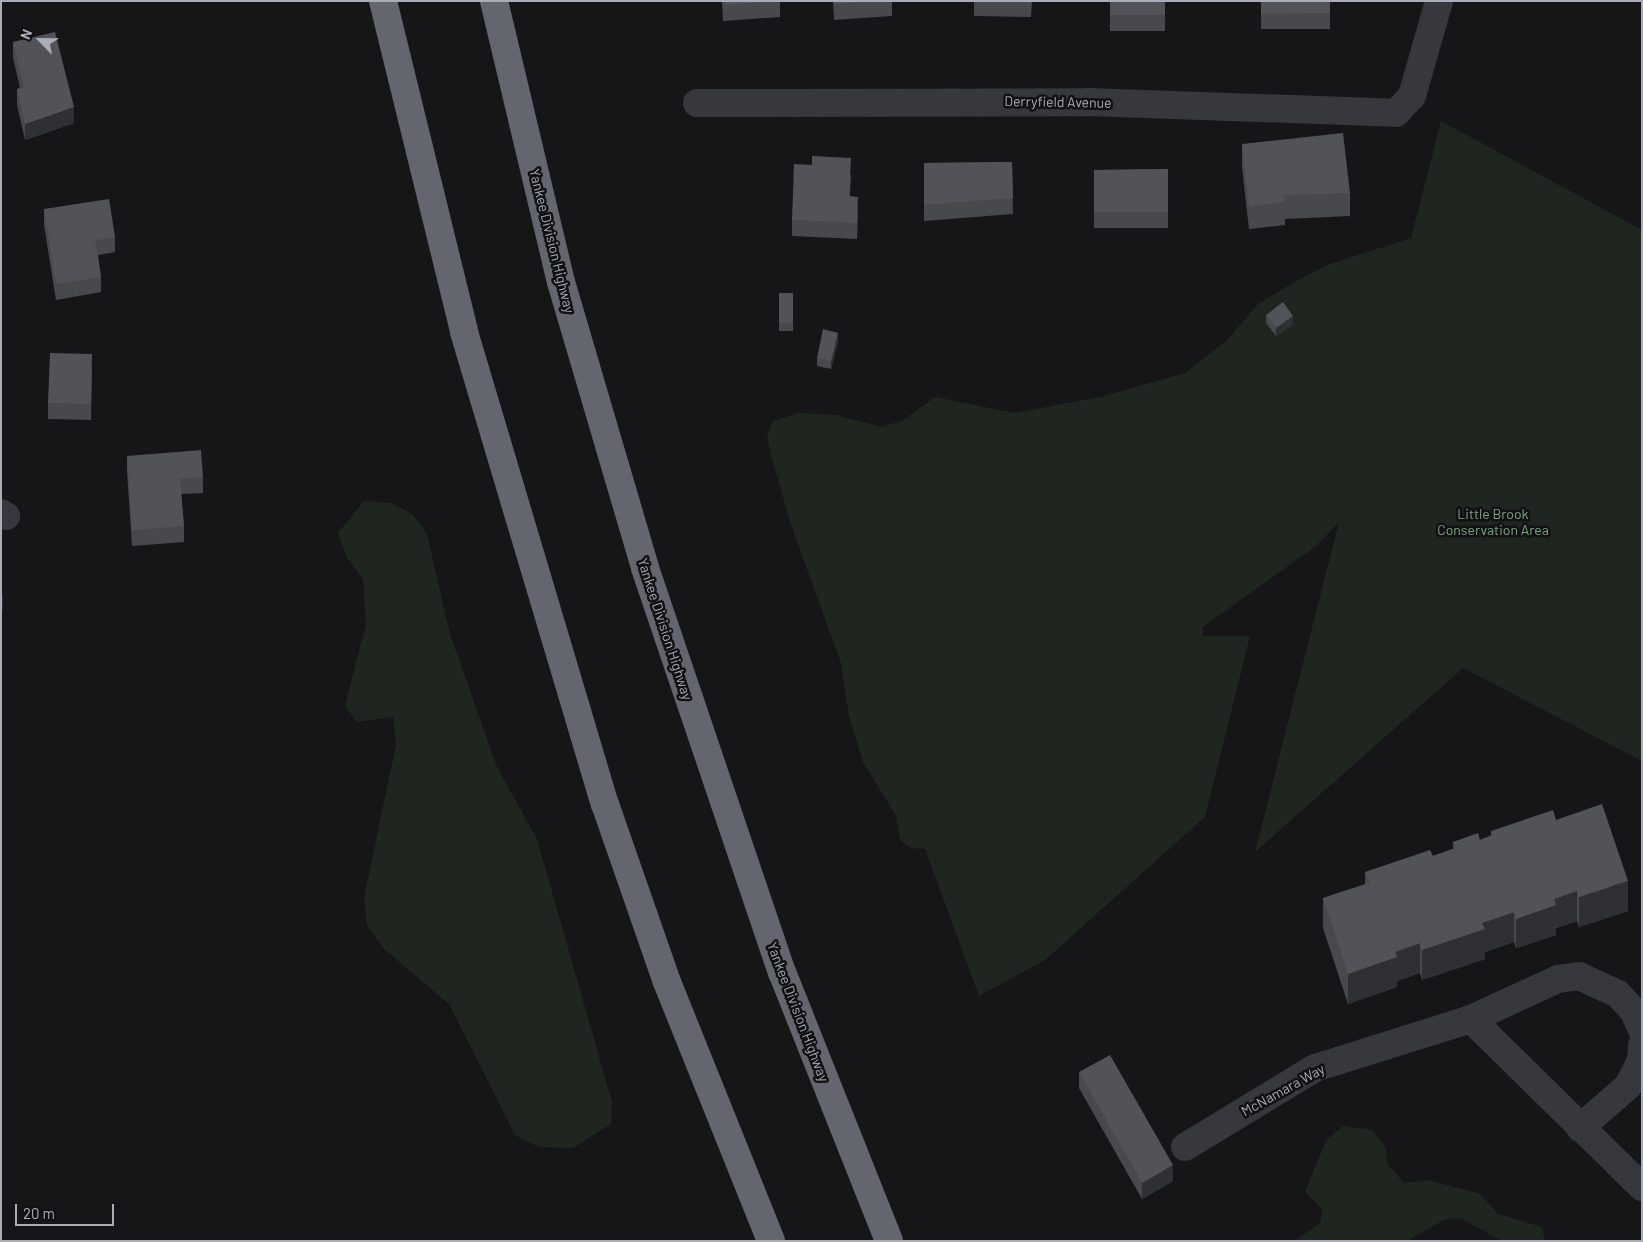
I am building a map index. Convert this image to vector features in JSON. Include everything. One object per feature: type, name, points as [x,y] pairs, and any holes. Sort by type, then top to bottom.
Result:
[{"type":"highway","points":[[383,1],[466,341],[602,795],[666,982],[771,1241]]},
{"type":"highway","name":"Yankee Division Highway","points":[[494,1],[561,282],[645,568],[782,972],[889,1241]]},
{"type":"street","name":"Derryfield Avenue","points":[[697,103],[1088,102],[1396,113],[1412,96],[1439,1]]},
{"type":"street","name":"McNamara Way","points":[[1186,1147],[1316,1068],[1471,1019],[1558,979],[1579,976],[1618,994],[1634,1012],[1642,1030]]},
{"type":"street","points":[[1471,1019],[1642,1187]]},
{"type":"street","points":[[1580,1128],[1628,1086],[1641,1061],[1642,1045]]},
{"type":"green space","name":"Little Brook Conservation Area","points":[[1441,121],[1642,230],[1642,761],[1463,668],[1255,852],[1339,522],[1316,546],[1203,627],[1203,636],[1250,636],[1205,817],[1045,960],[979,996],[925,849],[911,848],[900,840],[896,816],[863,762],[849,717],[841,663],[791,525],[771,455],[767,436],[773,421],[798,413],[836,415],[882,427],[902,421],[935,397],[1014,413],[1100,397],[1185,373],[1226,341],[1258,304],[1296,281],[1327,265],[1411,238]]},
{"type":"green space","points":[[364,501],[392,503],[413,515],[427,534],[450,634],[497,767],[537,839],[612,1102],[611,1124],[573,1148],[539,1147],[515,1135],[449,1004],[383,948],[367,925],[364,897],[396,745],[393,717],[357,722],[345,706],[366,624],[363,579],[347,558],[338,533]]},
{"type":"green space","points":[[1343,1126],[1372,1130],[1386,1148],[1387,1163],[1404,1183],[1428,1180],[1480,1194],[1498,1214],[1542,1227],[1545,1241],[1502,1241],[1460,1218],[1444,1220],[1407,1241],[1294,1241],[1320,1223],[1322,1209],[1305,1192],[1326,1140]]},
{"type":"building","points":[[723,1],[776,1],[723,5]]},
{"type":"building","points":[[834,1],[879,1],[834,4]]},
{"type":"building","points":[[1110,1],[1165,1],[1165,15],[1110,15]]},
{"type":"building","points":[[1261,1],[1330,1],[1330,13],[1261,14]]},
{"type":"building","points":[[55,32],[74,107],[25,124],[17,89],[24,87],[13,42]]},
{"type":"building","points":[[1343,133],[1350,193],[1284,195],[1285,202],[1249,206],[1242,144]]},
{"type":"building","points":[[812,156],[851,158],[849,196],[858,197],[857,223],[792,220],[794,164],[812,165]]},
{"type":"building","points":[[1012,162],[1013,198],[924,205],[924,163]]},
{"type":"building","points":[[1168,169],[1168,212],[1094,212],[1094,170]]},
{"type":"building","points":[[109,199],[115,237],[95,240],[101,277],[56,284],[44,209]]},
{"type":"building","points":[[779,293],[793,293],[793,323],[779,323]]},
{"type":"building","points":[[1283,302],[1293,316],[1276,328],[1266,315]]},
{"type":"building","points":[[823,329],[838,333],[831,361],[817,358]]},
{"type":"building","points":[[50,353],[92,354],[91,404],[48,403]]},
{"type":"building","points":[[201,450],[203,477],[180,479],[184,526],[132,530],[127,456]]},
{"type":"building","points":[[1602,804],[1628,881],[1579,897],[1577,891],[1554,899],[1556,905],[1516,919],[1514,912],[1482,923],[1485,929],[1422,950],[1420,943],[1395,952],[1397,957],[1348,974],[1323,898],[1370,883],[1365,872],[1430,850],[1433,856],[1455,848],[1453,842],[1478,833],[1480,840],[1492,835],[1491,831],[1553,810],[1556,820]]},
{"type":"building","points":[[1110,1055],[1173,1165],[1142,1183],[1079,1072]]}]
